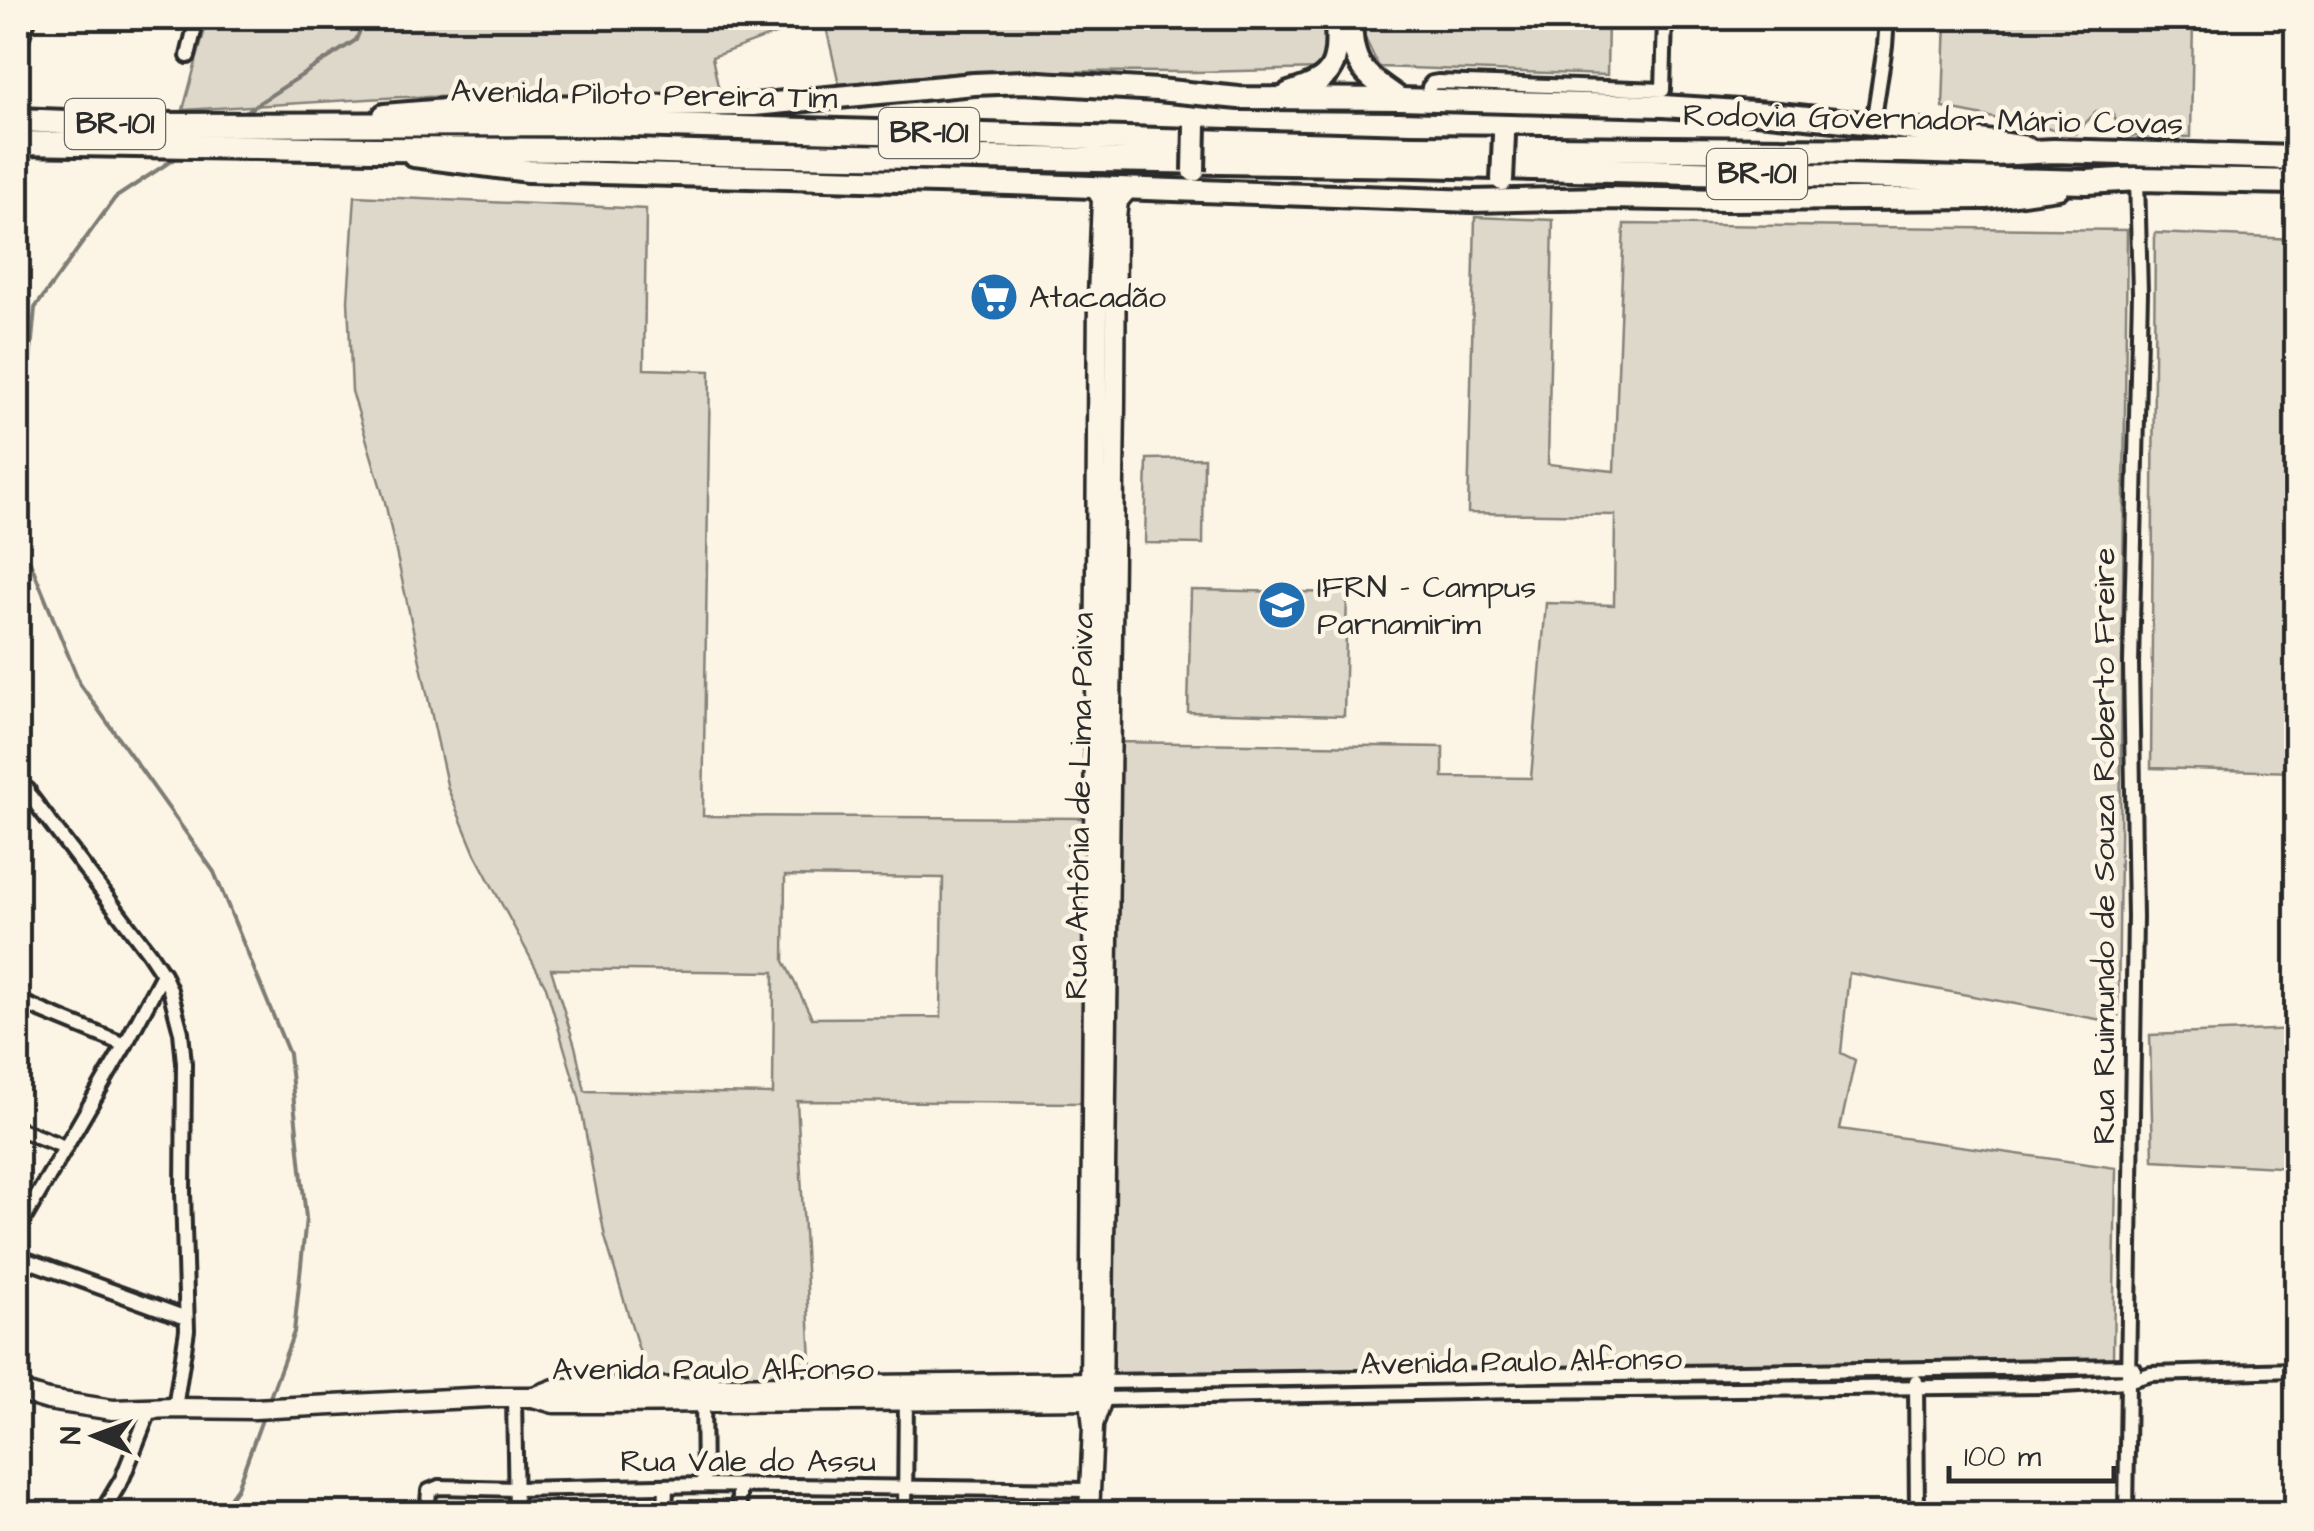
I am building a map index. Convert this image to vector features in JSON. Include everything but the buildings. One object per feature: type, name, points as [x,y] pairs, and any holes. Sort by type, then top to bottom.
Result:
[{"type":"highway","name":"Avenida Piloto Pereira Tim","points":[[18,120],[372,149],[1569,159]]},
{"type":"highway","name":"Avenida Piloto Pereira Tim","points":[[18,143],[209,136],[288,124],[706,126],[1286,144],[1569,159]]},
{"type":"highway","name":"Rodovia Governador Mário Covas","points":[[1569,159],[1906,150],[2296,158]]},
{"type":"highway","name":"Rodovia Governador Mário Covas","points":[[1569,159],[1945,178],[2296,182]]},
{"type":"main road","points":[[1272,98],[1309,87],[1326,77],[1337,46],[1336,18]]},
{"type":"main road","points":[[1350,18],[1359,64],[1371,79],[1400,99]]},
{"type":"main road","points":[[288,124],[483,107],[754,104],[1023,82],[1218,97],[1663,98],[2054,152]]},
{"type":"main road","points":[[1214,192],[1198,184],[1194,171],[1199,110],[1218,97]]},
{"type":"main road","points":[[1473,201],[1491,195],[1502,180],[1504,135],[1500,115],[1475,100]]},
{"type":"main road","points":[[372,149],[528,171],[1473,201],[1986,198],[2086,182]]},
{"type":"street","points":[[18,47],[30,18]]},
{"type":"street","points":[[188,56],[197,18]]},
{"type":"street","points":[[1428,99],[1428,87],[1438,82],[1663,98],[1665,18]]},
{"type":"street","points":[[1873,124],[1887,18]]},
{"type":"street","name":"Rua Ruimundo de Souza Roberto Freire","points":[[2126,1514],[2135,917],[2131,664],[2140,293],[2137,179]]},
{"type":"street","name":"Rua Antônia de Lima Paiva","points":[[1089,1514],[1096,1391],[1106,482],[1102,199],[1095,188]]},
{"type":"street","name":"Rua Antônia de Lima Paiva","points":[[1106,328],[1117,205],[1129,188]]},
{"type":"street","points":[[18,807],[22,785]]},
{"type":"street","points":[[22,785],[163,974],[176,1009],[184,1064],[182,1192],[188,1330],[175,1408]]},
{"type":"street","points":[[18,1229],[163,974]]},
{"type":"street","points":[[18,1001],[125,1045]]},
{"type":"street","points":[[18,1129],[65,1147]]},
{"type":"street","points":[[18,1256],[186,1318]]},
{"type":"street","name":"Avenida Paulo Alfonso","points":[[1096,1391],[1424,1378],[2127,1366],[2151,1374]]},
{"type":"street","points":[[1916,1370],[1917,1514]]},
{"type":"street","name":"Avenida Paulo Alfonso","points":[[18,1391],[81,1407],[113,1410],[514,1397],[554,1403],[703,1395],[906,1392],[1426,1394],[2047,1386],[2127,1381],[2151,1374],[2296,1370]]},
{"type":"street","points":[[1846,1371],[1846,1388]]},
{"type":"street","points":[[1424,1378],[1426,1394]]},
{"type":"street","points":[[905,1514],[906,1392]]},
{"type":"street","points":[[703,1395],[704,1485]]},
{"type":"street","points":[[514,1397],[516,1514]]},
{"type":"street","points":[[101,1514],[122,1479],[150,1409]]},
{"type":"street","name":"Rua Vale do Assu","points":[[427,1514],[430,1491],[439,1486],[1090,1490]]},
{"type":"street","points":[[666,1486],[666,1514]]},
{"type":"street","points":[[739,1487],[739,1514]]},
{"type":"shaded area","points":[[208,18],[819,18],[712,57],[720,96],[401,97],[183,110]]},
{"type":"shaded area","points":[[824,18],[1324,18],[1324,69],[976,71],[839,84]]},
{"type":"shaded area","points":[[1362,18],[1608,18],[1607,75],[1379,67],[1363,34]]},
{"type":"shaded area","points":[[1946,18],[2193,18],[2191,137],[2123,136],[2112,112],[2097,111],[2075,134],[1943,108]]},
{"type":"shaded area","points":[[355,196],[646,209],[644,369],[710,371],[703,816],[1083,818],[1084,1103],[797,1101],[812,1379],[648,1380],[605,1237],[579,1097],[546,987],[475,854],[448,789],[385,502],[352,391],[348,300]],"holes":[[[785,876],[943,878],[941,1017],[812,1018],[784,961]],[[551,969],[774,972],[773,1094],[585,1091]]]},
{"type":"shaded area","points":[[1475,217],[1553,220],[1548,464],[1614,471],[1624,224],[2127,230],[2118,1023],[1849,973],[1841,1053],[1855,1060],[1840,1129],[2116,1168],[2113,1358],[1107,1374],[1115,742],[1443,747],[1443,777],[1531,778],[1546,603],[1614,605],[1615,515],[1468,513]]},
{"type":"shaded area","points":[[2155,233],[2296,239],[2296,772],[2151,768]]},
{"type":"shaded area","points":[[1204,458],[1203,544],[1145,543],[1147,459]]},
{"type":"shaded area","points":[[1191,590],[1347,593],[1344,716],[1188,712]]},
{"type":"shaded area","points":[[2296,1029],[2296,1168],[2153,1160],[2150,1035]]},
{"type":"waterway","points":[[242,114],[356,40],[365,18]]},
{"type":"waterway","points":[[18,490],[35,308],[115,198],[180,155]]},
{"type":"waterway","points":[[18,532],[80,684],[214,872],[289,1054],[306,1218],[294,1332],[269,1400]]},
{"type":"waterway","points":[[218,1514],[237,1488],[264,1414]]},
{"type":"place","name":"Atacadão","points":[[994,297]]},
{"type":"place","name":"IFRN - Campus Parnamirim","points":[[1282,605]]}]
